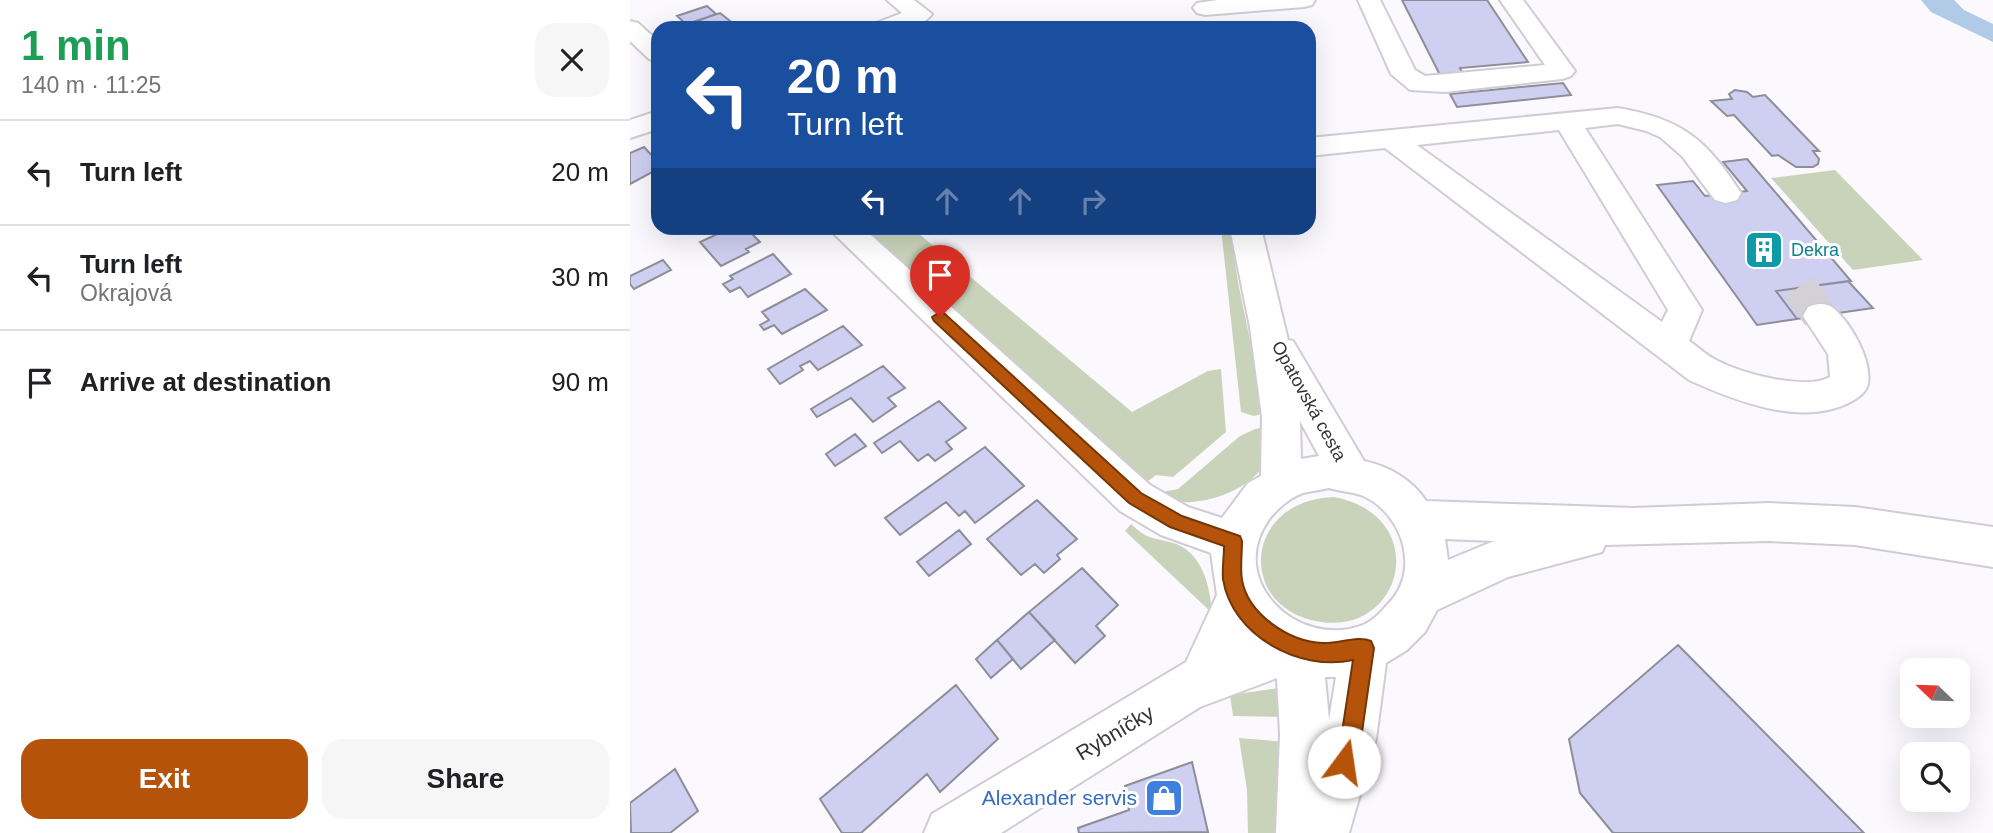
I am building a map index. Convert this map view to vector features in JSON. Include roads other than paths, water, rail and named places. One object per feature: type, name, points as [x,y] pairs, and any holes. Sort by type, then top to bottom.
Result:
[{"type":"street","points":[[898,0],[920,14],[902,21]]},
{"type":"street","points":[[1206,12],[1304,0]]},
{"type":"street","points":[[1369,0],[1404,74],[1419,84],[1445,84],[1562,72],[1511,0]]},
{"type":"street","points":[[630,28],[651,48]]},
{"type":"street","points":[[1316,146],[1618,116],[1646,120],[1673,131],[1692,148],[1726,193]]},
{"type":"street","points":[[1567,121],[1685,310],[1669,345]]},
{"type":"street","points":[[630,130],[651,122]]},
{"type":"street","points":[[1391,139],[1702,370],[1737,385],[1787,396],[1829,396],[1849,384],[1846,351],[1820,316]]},
{"type":"street","points":[[852,235],[1135,498],[1176,522],[1233,541]]},
{"type":"street","name":"Opatovská cesta","points":[[1248,235],[1268,327],[1281,417],[1280,483]]},
{"type":"street","name":"Opatovská cesta","points":[[1268,327],[1350,474]]},
{"type":"street","points":[[1326,472],[1350,474],[1387,490],[1403,503],[1415,519],[1423,536],[1427,574],[1414,610],[1388,636],[1364,648],[1342,653],[1320,653],[1298,649],[1273,637],[1253,619],[1239,598],[1233,579],[1233,541],[1244,518],[1259,498],[1280,483],[1303,475],[1326,472]]},
{"type":"street","points":[[1415,519],[1633,527],[1769,522],[1842,526],[1993,547]]},
{"type":"street","points":[[1422,594],[1502,558],[1633,527]]},
{"type":"street","points":[[1203,680],[1239,598]]},
{"type":"street","points":[[1322,833],[1351,739],[1364,648]]},
{"type":"street","points":[[1298,649],[1305,735],[1303,833]]},
{"type":"street","name":"Rybníčky","points":[[951,833],[1203,680],[1298,649]]},
{"type":"water","points":[[1921,0],[1954,0],[1964,10],[1993,24],[1993,42],[1931,12]]},
{"type":"tunnel","points":[[1799,287],[1820,316]]},
{"type":"place","name":"Dekra","points":[[1764,250]]},
{"type":"place","name":"Alexander servis","points":[[1164,798]]}]
